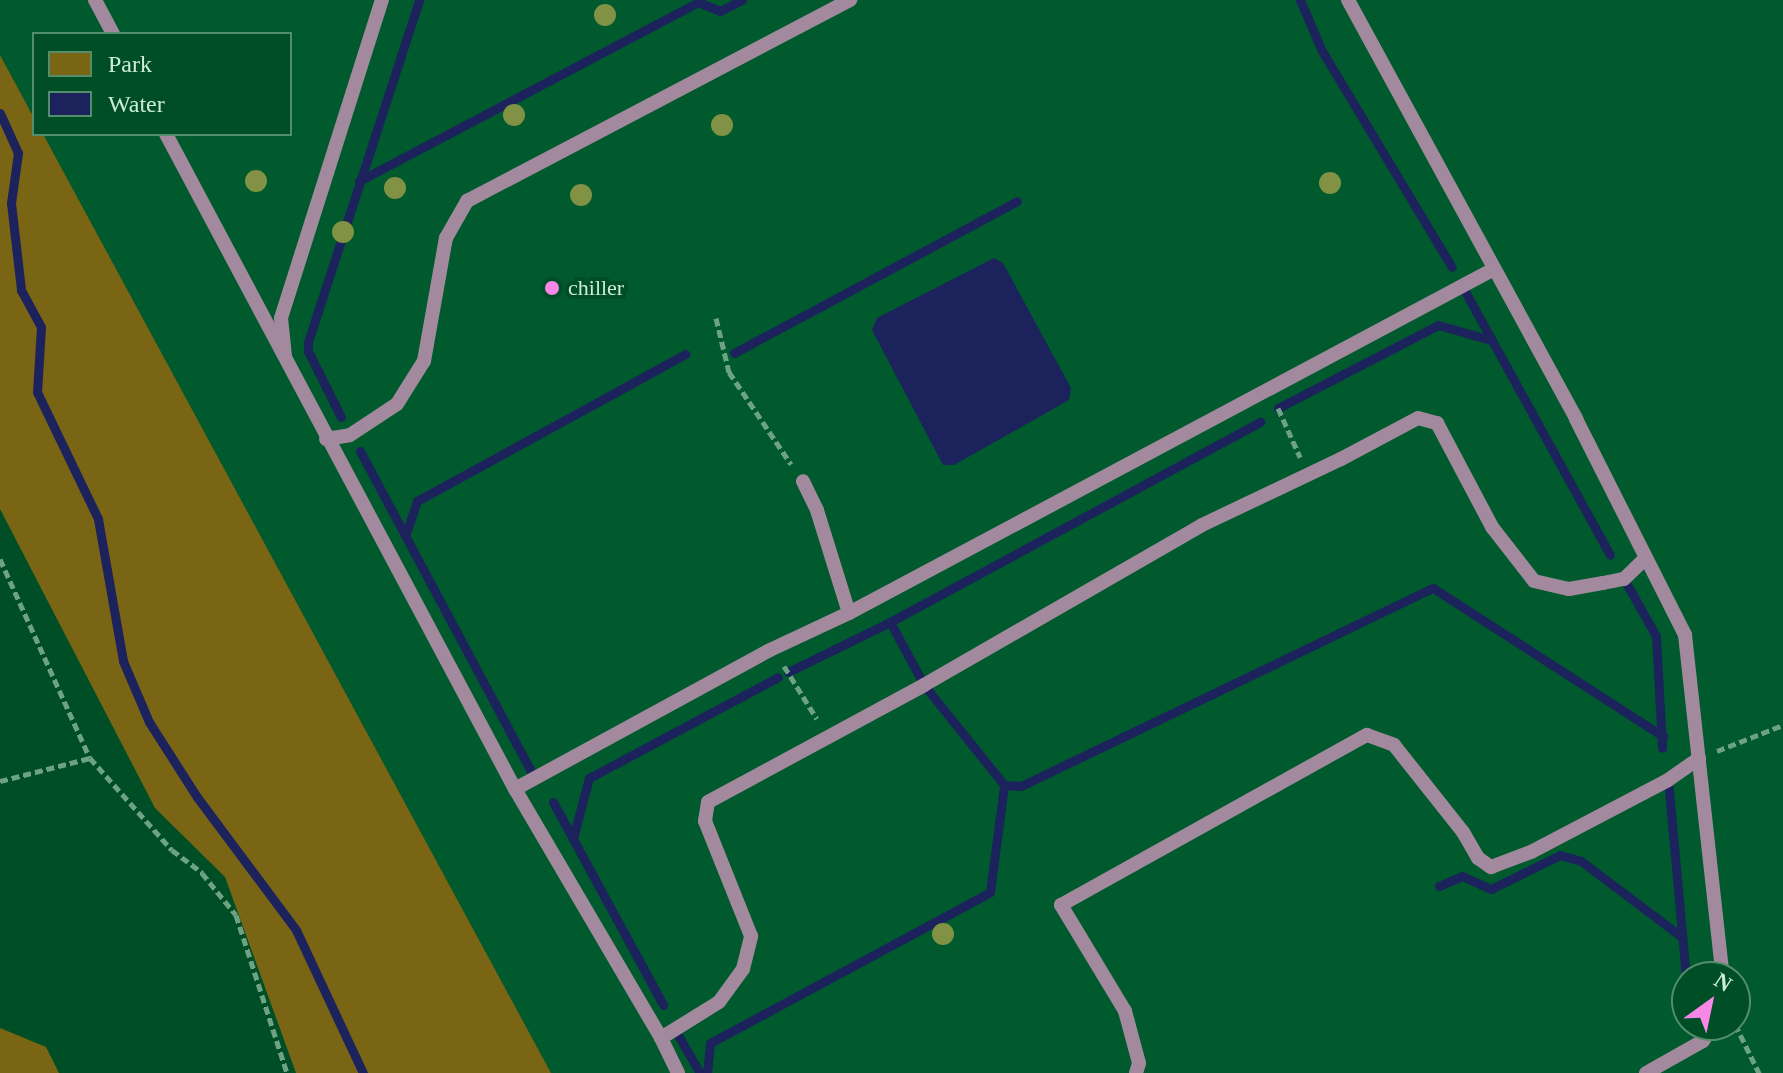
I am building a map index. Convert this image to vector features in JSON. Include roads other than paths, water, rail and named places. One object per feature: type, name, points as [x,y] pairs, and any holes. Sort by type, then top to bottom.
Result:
[{"type":"lane","points":[[95,0],[112,32]]},
{"type":"lane","points":[[286,364],[281,318],[382,0]]},
{"type":"lane","points":[[326,439],[350,435],[397,404],[424,361],[446,238],[467,201],[850,0]]},
{"type":"lane","points":[[1348,0],[1494,269],[1685,635],[1721,961]]},
{"type":"lane","points":[[167,136],[515,789],[661,1038],[678,1073]]},
{"type":"lane","points":[[515,789],[770,650],[849,613],[1494,269]]},
{"type":"lane","points":[[661,1038],[719,1002],[743,969],[751,936],[705,821],[708,802],[829,737],[1202,525],[1341,459],[1418,418],[1437,423],[1492,527],[1534,581],[1569,589],[1624,579],[1646,558]]},
{"type":"lane","points":[[803,481],[817,510],[849,613]]},
{"type":"lane","points":[[1136,1073],[1139,1063],[1125,1011],[1061,905],[1367,735],[1394,745],[1463,832],[1478,858],[1491,867],[1531,852],[1668,780],[1699,758]]},
{"type":"lane","points":[[1646,1073],[1703,1041]]},
{"type":"water","points":[[994,258],[1003,263],[1071,388],[1069,400],[954,465],[943,465],[872,330],[877,318]]},
{"type":"waterway","points":[[341,417],[308,351],[308,342],[419,0]]},
{"type":"waterway","points":[[359,181],[698,2],[720,11],[742,0]]},
{"type":"waterway","points":[[1300,0],[1322,51],[1452,267]]},
{"type":"waterway","points":[[0,113],[18,153],[11,203],[21,290],[41,327],[37,392],[98,519],[123,661],[149,722],[197,797],[296,930],[363,1073]]},
{"type":"waterway","points":[[734,353],[1017,201]]},
{"type":"waterway","points":[[1461,284],[1610,555]]},
{"type":"waterway","points":[[1278,408],[1438,325],[1491,340]]},
{"type":"waterway","points":[[406,533],[417,501],[685,354]]},
{"type":"waterway","points":[[788,672],[890,622],[1260,422]]},
{"type":"waterway","points":[[360,451],[536,780]]},
{"type":"waterway","points":[[1624,579],[1656,636],[1662,748]]},
{"type":"waterway","points":[[890,622],[924,685],[1004,785],[1021,786],[1433,588],[1663,736]]},
{"type":"waterway","points":[[573,838],[589,778],[778,677]]},
{"type":"waterway","points":[[1668,780],[1685,961]]},
{"type":"waterway","points":[[707,1073],[710,1043],[990,892],[1004,785]]},
{"type":"waterway","points":[[553,802],[663,1005]]},
{"type":"waterway","points":[[1439,886],[1462,876],[1491,889],[1560,855],[1581,861],[1682,937]]},
{"type":"waterway","points":[[675,1030],[700,1073]]},
{"type":"place","name":"chiller","points":[[552,288]]}]
